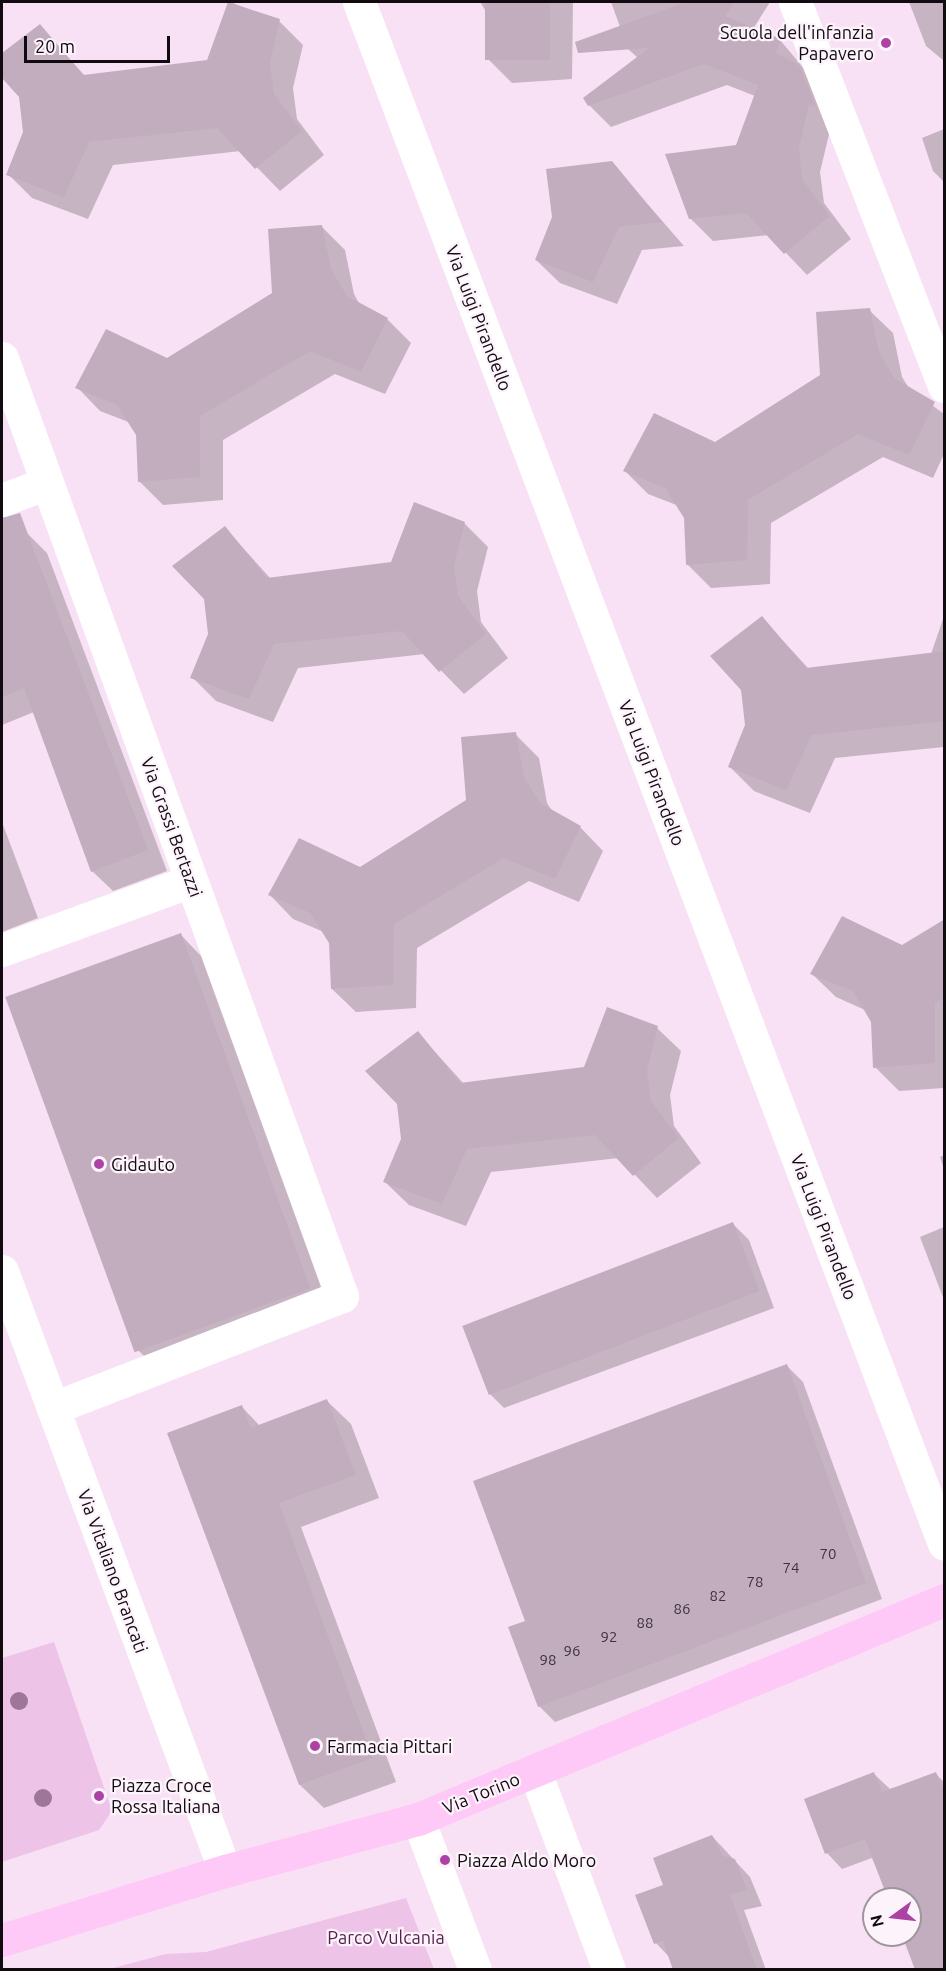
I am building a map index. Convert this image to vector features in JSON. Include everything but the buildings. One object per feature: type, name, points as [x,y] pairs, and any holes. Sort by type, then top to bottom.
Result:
[{"type":"main road","name":"Via Torino","points":[[2,1940],[225,1871],[418,1819],[945,1600]]},
{"type":"street","name":"Via Luigi Pirandello","points":[[359,2],[945,1544]]},
{"type":"street","points":[[795,2],[945,386]]},
{"type":"street","name":"Via Grassi Bertazzi","points":[[2,358],[342,1296],[53,1408]]},
{"type":"street","points":[[2,500],[47,483]]},
{"type":"street","points":[[2,950],[191,881]]},
{"type":"street","name":"Via Vitaliano Brancati","points":[[2,1271],[225,1871]]},
{"type":"street","points":[[535,1772],[609,1970]]},
{"type":"street","points":[[418,1819],[475,1970]]},
{"type":"green space","points":[[54,1642],[112,1811],[99,1830],[2,1862],[2,1658]]},
{"type":"green space","name":"Parco Vulcania","points":[[406,1898],[434,1969],[109,1969],[166,1954],[206,1952]]},
{"type":"place","name":"Scuola dell'infanzia Papavero","points":[[886,43]]},
{"type":"place","name":"Gidauto","points":[[99,1164]]},
{"type":"place","name":"Farmacia Pittari","points":[[315,1746]]},
{"type":"place","name":"Piazza Croce Rossa Italiana","points":[[99,1796]]},
{"type":"place","name":"Piazza Aldo Moro","points":[[445,1860]]}]
